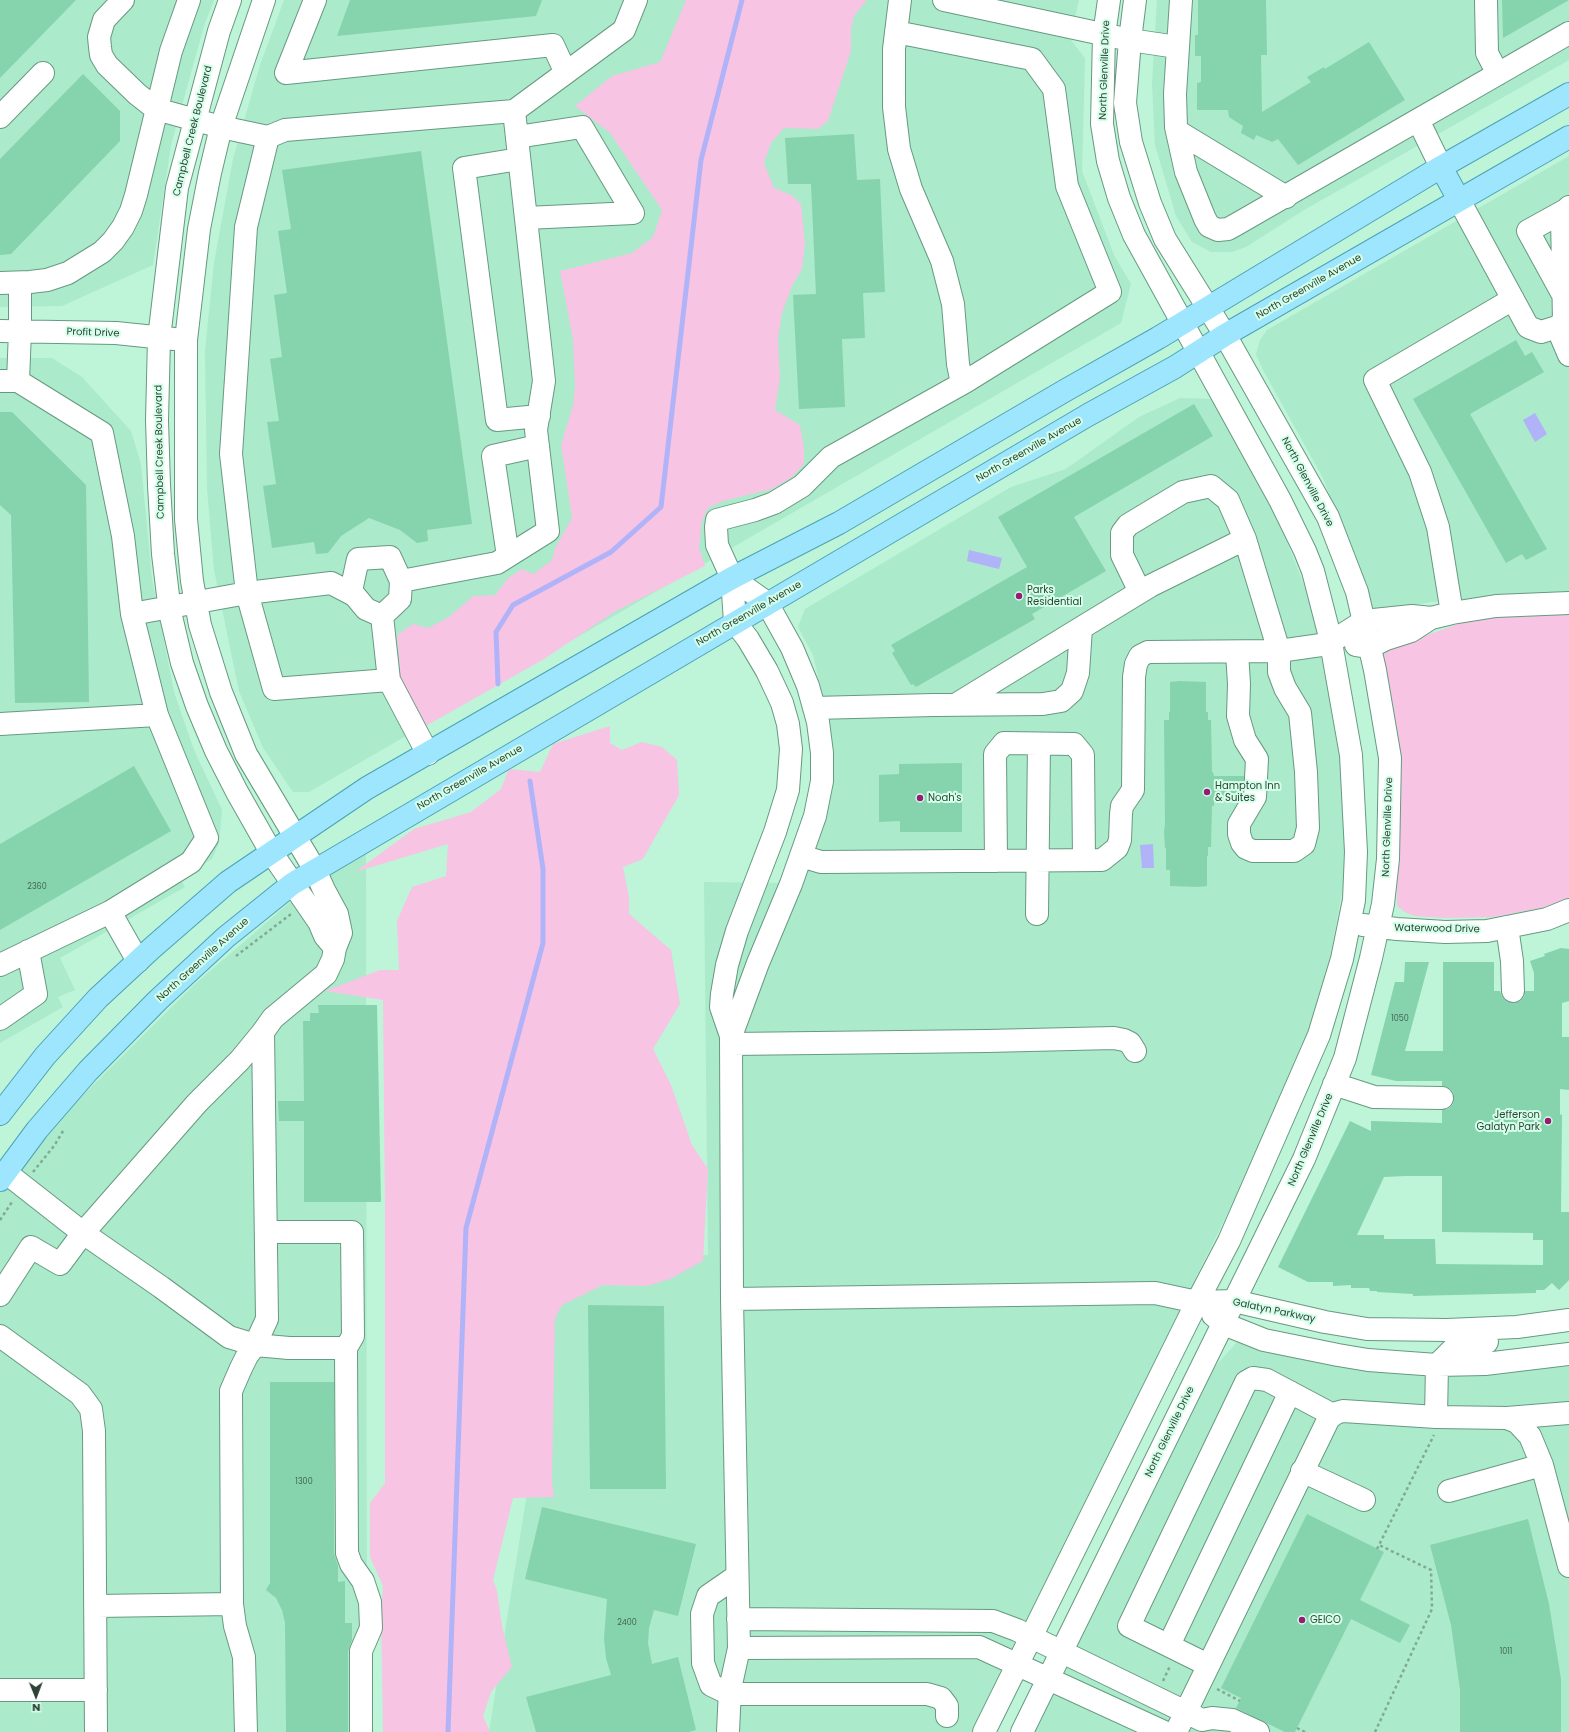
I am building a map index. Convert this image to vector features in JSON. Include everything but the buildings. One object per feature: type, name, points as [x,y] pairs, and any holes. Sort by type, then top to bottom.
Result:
[{"type":"main road","points":[[0,1114],[45,1056],[98,998],[138,961],[228,882],[367,788],[732,578],[839,523],[1209,308],[1441,167],[1569,94]]},
{"type":"main road","name":"North Greenville Avenue","points":[[3,1176],[37,1130],[88,1071],[152,1005],[226,937],[292,884],[767,603],[1569,136]]},
{"type":"main road","points":[[1441,167],[1459,200]]},
{"type":"street","points":[[123,0],[104,20],[99,37],[102,55],[107,65],[137,94],[156,109],[222,127],[268,137],[285,130],[514,111],[624,30],[636,0]]},
{"type":"street","points":[[0,965],[110,912],[191,862],[207,838],[157,715],[132,614],[123,536],[102,433],[9,381],[10,283],[47,280],[68,272],[102,252],[113,241],[123,227],[131,211],[170,51],[189,0]]},
{"type":"street","name":"Campbell Creek Boulevard","points":[[230,0],[219,31],[177,188],[159,338],[157,420],[159,485],[169,606],[182,663],[197,706],[216,751],[236,792],[271,852],[335,948]]},
{"type":"street","points":[[0,1295],[31,1247],[60,1264],[83,1233],[197,1103],[240,1060],[273,1018],[326,974],[333,959],[335,948],[341,933],[337,914],[315,870],[243,747],[220,692],[200,625],[192,581],[186,519],[186,340],[199,229],[210,172],[222,127],[264,0]]},
{"type":"street","points":[[315,0],[286,73],[553,45],[566,73]]},
{"type":"street","points":[[900,0],[896,32],[894,107],[900,149],[910,189],[942,260],[953,304],[958,364],[960,374],[965,382]]},
{"type":"street","points":[[944,0],[1104,35],[1177,47]]},
{"type":"street","name":"North Glenville Drive","points":[[984,1732],[1016,1664],[1229,1241],[1319,1035],[1342,959],[1354,900],[1356,852],[1351,762],[1331,642],[1313,572],[1305,551],[1280,500],[1134,235],[1119,198],[1108,161],[1102,124],[1104,35],[1109,0]]},
{"type":"street","name":"North Glenville Drive","points":[[1022,1732],[1304,1159],[1344,1058],[1383,904],[1388,859],[1390,758],[1375,670],[1357,592],[1328,517],[1225,335],[1165,239],[1140,175],[1131,142],[1125,103],[1135,0]]},
{"type":"street","points":[[1181,0],[1174,94],[1177,131],[1186,172],[1204,219],[1210,226],[1218,230],[1228,229],[1569,33]]},
{"type":"street","points":[[1486,0],[1487,53],[1498,74]]},
{"type":"street","points":[[728,1732],[730,1694],[739,1648],[732,1299],[731,1040],[721,1007],[727,964],[736,931],[776,832],[786,797],[790,773],[791,749],[788,724],[782,703],[767,671],[752,645],[735,622],[732,578],[717,545],[717,520],[755,510],[774,503],[802,486],[831,457],[965,382],[1110,292],[1067,186],[1054,89],[1032,59],[896,32]]},
{"type":"street","points":[[0,118],[43,73]]},
{"type":"street","points":[[401,581],[497,563],[548,531],[536,430],[544,381],[514,111]]},
{"type":"street","points":[[1418,120],[1441,167]]},
{"type":"street","points":[[517,137],[582,127],[633,213],[526,218]]},
{"type":"street","points":[[1177,131],[1286,196]]},
{"type":"street","points":[[268,137],[246,227],[231,454],[247,593],[274,688],[389,680]]},
{"type":"street","points":[[519,159],[464,168],[497,420],[539,416]]},
{"type":"street","points":[[1459,200],[1528,327],[1541,332],[1557,327],[1564,321],[1562,218],[1567,208]]},
{"type":"street","points":[[1564,296],[1528,231],[1567,208]]},
{"type":"street","points":[[1452,613],[1438,527],[1420,472],[1375,380],[1513,299]]},
{"type":"street","points":[[1557,327],[1569,355]]},
{"type":"street","name":"Profit Drive","points":[[10,331],[116,333],[186,340]]},
{"type":"street","points":[[508,556],[493,456],[538,446]]},
{"type":"street","points":[[1140,592],[1122,555],[1122,533],[1128,525],[1183,492],[1211,486],[1228,500],[1245,539],[1279,651],[1280,672],[1285,688],[1300,713],[1306,772],[1307,834],[1304,844],[1294,851],[1253,851],[1246,848],[1242,843],[1239,834],[1239,824],[1255,797],[1257,759],[1245,740],[1238,716],[1239,684],[1237,652]]},
{"type":"street","points":[[957,704],[1140,592],[1245,539]]},
{"type":"street","points":[[390,557],[401,581],[400,599],[382,616],[366,609],[351,591],[358,559],[390,557]]},
{"type":"street","points":[[731,1040],[758,963],[801,856],[815,816],[822,781],[822,753],[814,708],[808,686],[792,648],[767,603],[732,578]]},
{"type":"street","points":[[132,614],[169,606],[247,593],[331,583],[354,595]]},
{"type":"street","points":[[801,856],[821,862],[1102,860],[1117,848],[1120,840],[1120,814],[1122,806],[1133,790],[1134,677],[1136,664],[1140,656],[1148,652],[1279,651],[1321,645],[1331,642],[1364,621],[1412,616],[1431,618],[1496,606],[1569,603]]},
{"type":"street","points":[[382,616],[389,680],[428,754]]},
{"type":"street","points":[[1331,642],[1370,647],[1386,639],[1411,631],[1431,618]]},
{"type":"street","points":[[814,708],[957,704],[1043,704],[1061,701],[1072,691],[1078,673],[1081,628]]},
{"type":"street","points":[[0,724],[157,715]]},
{"type":"street","points":[[996,861],[995,754],[1004,743],[1074,744],[1083,755],[1084,860]]},
{"type":"street","points":[[1037,914],[1039,860],[1039,744]]},
{"type":"street","name":"Waterwood Drive","points":[[1350,923],[1377,927],[1445,932],[1487,930],[1547,919],[1569,910]]},
{"type":"street","points":[[110,912],[138,961]]},
{"type":"street","points":[[1507,927],[1512,961],[1513,991]]},
{"type":"street","points":[[0,1020],[36,994],[28,951]]},
{"type":"street","points":[[246,1732],[244,1657],[234,1626],[232,1604],[231,1391],[247,1356],[255,1345],[267,1319],[263,1032]]},
{"type":"street","points":[[731,1040],[1009,1041],[1114,1038],[1130,1043],[1135,1051]]},
{"type":"street","points":[[1334,1084],[1374,1097],[1442,1098]]},
{"type":"street","points":[[3,1176],[22,1186],[83,1233],[161,1287],[229,1338],[255,1345],[289,1348],[346,1348]]},
{"type":"street","points":[[266,1232],[352,1232],[353,1336],[346,1348],[347,1553],[351,1564],[363,1581],[370,1602],[371,1628],[361,1651],[362,1732]]},
{"type":"street","points":[[732,1299],[1155,1293],[1197,1302],[1224,1324],[1264,1340],[1338,1356],[1368,1360],[1437,1365],[1485,1364],[1569,1354]]},
{"type":"street","name":"Galatyn Parkway","points":[[1197,1302],[1234,1301],[1318,1320],[1367,1329],[1447,1330],[1517,1327],[1569,1321]]},
{"type":"street","points":[[1436,1417],[1437,1365],[1459,1343],[1516,1340],[1569,1321]]},
{"type":"street","points":[[0,1336],[80,1394],[91,1409],[94,1431],[96,1732]]},
{"type":"street","points":[[1204,1673],[1169,1645],[1129,1626],[1246,1382],[1253,1378],[1267,1380],[1333,1415]]},
{"type":"street","points":[[1169,1645],[1290,1392]]},
{"type":"street","points":[[1194,1721],[1204,1673],[1329,1418],[1343,1411],[1436,1417],[1507,1418],[1569,1413]]},
{"type":"street","points":[[1507,1418],[1517,1422],[1530,1436],[1542,1465],[1560,1499],[1569,1566]]},
{"type":"street","points":[[1449,1491],[1542,1465]]},
{"type":"street","points":[[1302,1471],[1364,1500]]},
{"type":"street","points":[[737,1576],[708,1596],[702,1614],[703,1663],[711,1685],[730,1694],[927,1694],[941,1698],[947,1706],[947,1716]]},
{"type":"street","points":[[96,1606],[232,1604]]},
{"type":"street","points":[[738,1619],[993,1621],[1031,1636],[1194,1721]]},
{"type":"street","points":[[739,1648],[979,1647],[1164,1732]]},
{"type":"street","points":[[0,1690],[96,1690]]},
{"type":"street","points":[[1176,1732],[1194,1721],[1212,1718],[1232,1720],[1258,1732]]},
{"type":"path","points":[[233,958],[305,903]]},
{"type":"path","points":[[0,1220],[22,1186],[54,1146],[67,1126]]},
{"type":"path","points":[[1378,1549],[1424,1454]]},
{"type":"path","points":[[1375,1732],[1432,1609],[1431,1570],[1380,1545]]},
{"type":"path","points":[[1160,1687],[1170,1666],[1204,1673],[1240,1701]]},
{"type":"path","points":[[1296,1728],[1305,1732]]},
{"type":"shaded area","points":[[0,0],[214,0],[204,26],[171,145],[153,265],[62,306],[0,307]]},
{"type":"shaded area","points":[[284,0],[1079,0],[1070,39],[1085,58],[1082,171],[1114,255],[1131,284],[1121,323],[309,792],[293,792],[263,748],[239,691],[214,570],[207,489],[205,350],[214,263],[233,159],[260,65]]},
{"type":"shaded area","points":[[686,0],[867,0],[854,16],[851,29],[851,51],[828,121],[818,129],[784,128],[771,143],[764,163],[774,188],[791,195],[801,204],[805,244],[802,269],[792,286],[782,313],[778,338],[780,378],[775,410],[800,425],[804,448],[804,464],[792,477],[772,489],[723,501],[708,508],[702,521],[699,547],[705,566],[616,611],[544,659],[424,727],[399,684],[400,670],[397,635],[413,624],[428,628],[449,617],[473,596],[495,595],[508,578],[522,569],[533,574],[552,560],[555,548],[572,518],[561,445],[573,405],[575,387],[573,340],[560,271],[632,253],[653,237],[662,210],[610,133],[575,106],[612,76],[660,62]]},
{"type":"shaded area","points":[[1157,0],[1569,0],[1569,60],[1304,210],[1246,247],[1232,252],[1211,252],[1192,242],[1176,216],[1155,145],[1152,84]]},
{"type":"shaded area","points":[[1569,156],[1569,597],[1568,591],[1431,602],[1382,611],[1372,608],[1323,478],[1263,370],[1256,354],[1260,340],[1267,330]]},
{"type":"shaded area","points":[[0,358],[52,358],[82,377],[131,431],[141,464],[152,579],[174,692],[194,750],[222,810],[219,843],[212,859],[179,876],[185,887],[60,958],[75,990],[58,997],[63,1007],[0,1043]]},
{"type":"shaded area","points":[[1180,398],[1211,399],[1222,416],[1277,517],[1318,620],[1339,689],[1346,851],[1344,882],[1322,1000],[1279,1109],[972,1732],[489,1732],[563,1267],[708,1255],[704,882],[792,883],[829,796],[830,728],[813,655],[798,627],[805,609],[1011,487],[1066,469],[1139,417]]},
{"type":"shaded area","points":[[1569,612],[1569,899],[1545,907],[1494,917],[1445,918],[1414,916],[1405,912],[1397,906],[1396,756],[1383,663],[1384,655],[1389,648],[1467,621],[1500,615]]},
{"type":"shaded area","points":[[610,726],[610,743],[622,750],[642,742],[662,747],[677,760],[679,795],[643,859],[623,867],[629,897],[629,914],[671,950],[680,1004],[653,1049],[671,1085],[692,1145],[708,1169],[703,1261],[670,1279],[647,1286],[603,1285],[562,1305],[555,1318],[552,1481],[554,1497],[513,1498],[493,1580],[497,1591],[502,1626],[512,1667],[491,1692],[483,1716],[490,1732],[383,1732],[381,1615],[383,1586],[370,1557],[370,1503],[385,1483],[383,1000],[325,991],[380,970],[399,970],[397,921],[412,887],[446,876],[448,844],[355,872],[414,829],[471,812],[501,789],[509,769],[540,772],[553,744]]},
{"type":"shaded area","points":[[366,851],[367,1732],[0,1732],[0,1193],[40,1138],[194,985],[289,903]]},
{"type":"shaded area","points":[[1238,1341],[1282,1353],[1383,1371],[1495,1375],[1569,1364],[1569,1732],[1034,1732],[1212,1370]]},
{"type":"water","points":[[1535,413],[1547,434],[1535,442],[1523,420]]},
{"type":"water","points":[[969,550],[1002,558],[999,569],[967,561]]},
{"type":"water","points":[[1153,844],[1154,868],[1142,868],[1140,845]]},
{"type":"waterway","points":[[498,684],[496,632],[513,605],[611,552],[661,507],[701,160],[742,0]]},
{"type":"waterway","points":[[448,1732],[466,1228],[543,943],[543,869],[530,781]]},
{"type":"place","name":"Parks Residential","points":[[1019,596]]},
{"type":"place","name":"Hampton Inn & Suites","points":[[1207,792]]},
{"type":"place","name":"Noah's","points":[[920,798]]},
{"type":"place","name":"Jefferson Galatyn Park","points":[[1548,1121]]},
{"type":"place","name":"GEICO","points":[[1302,1620]]}]
